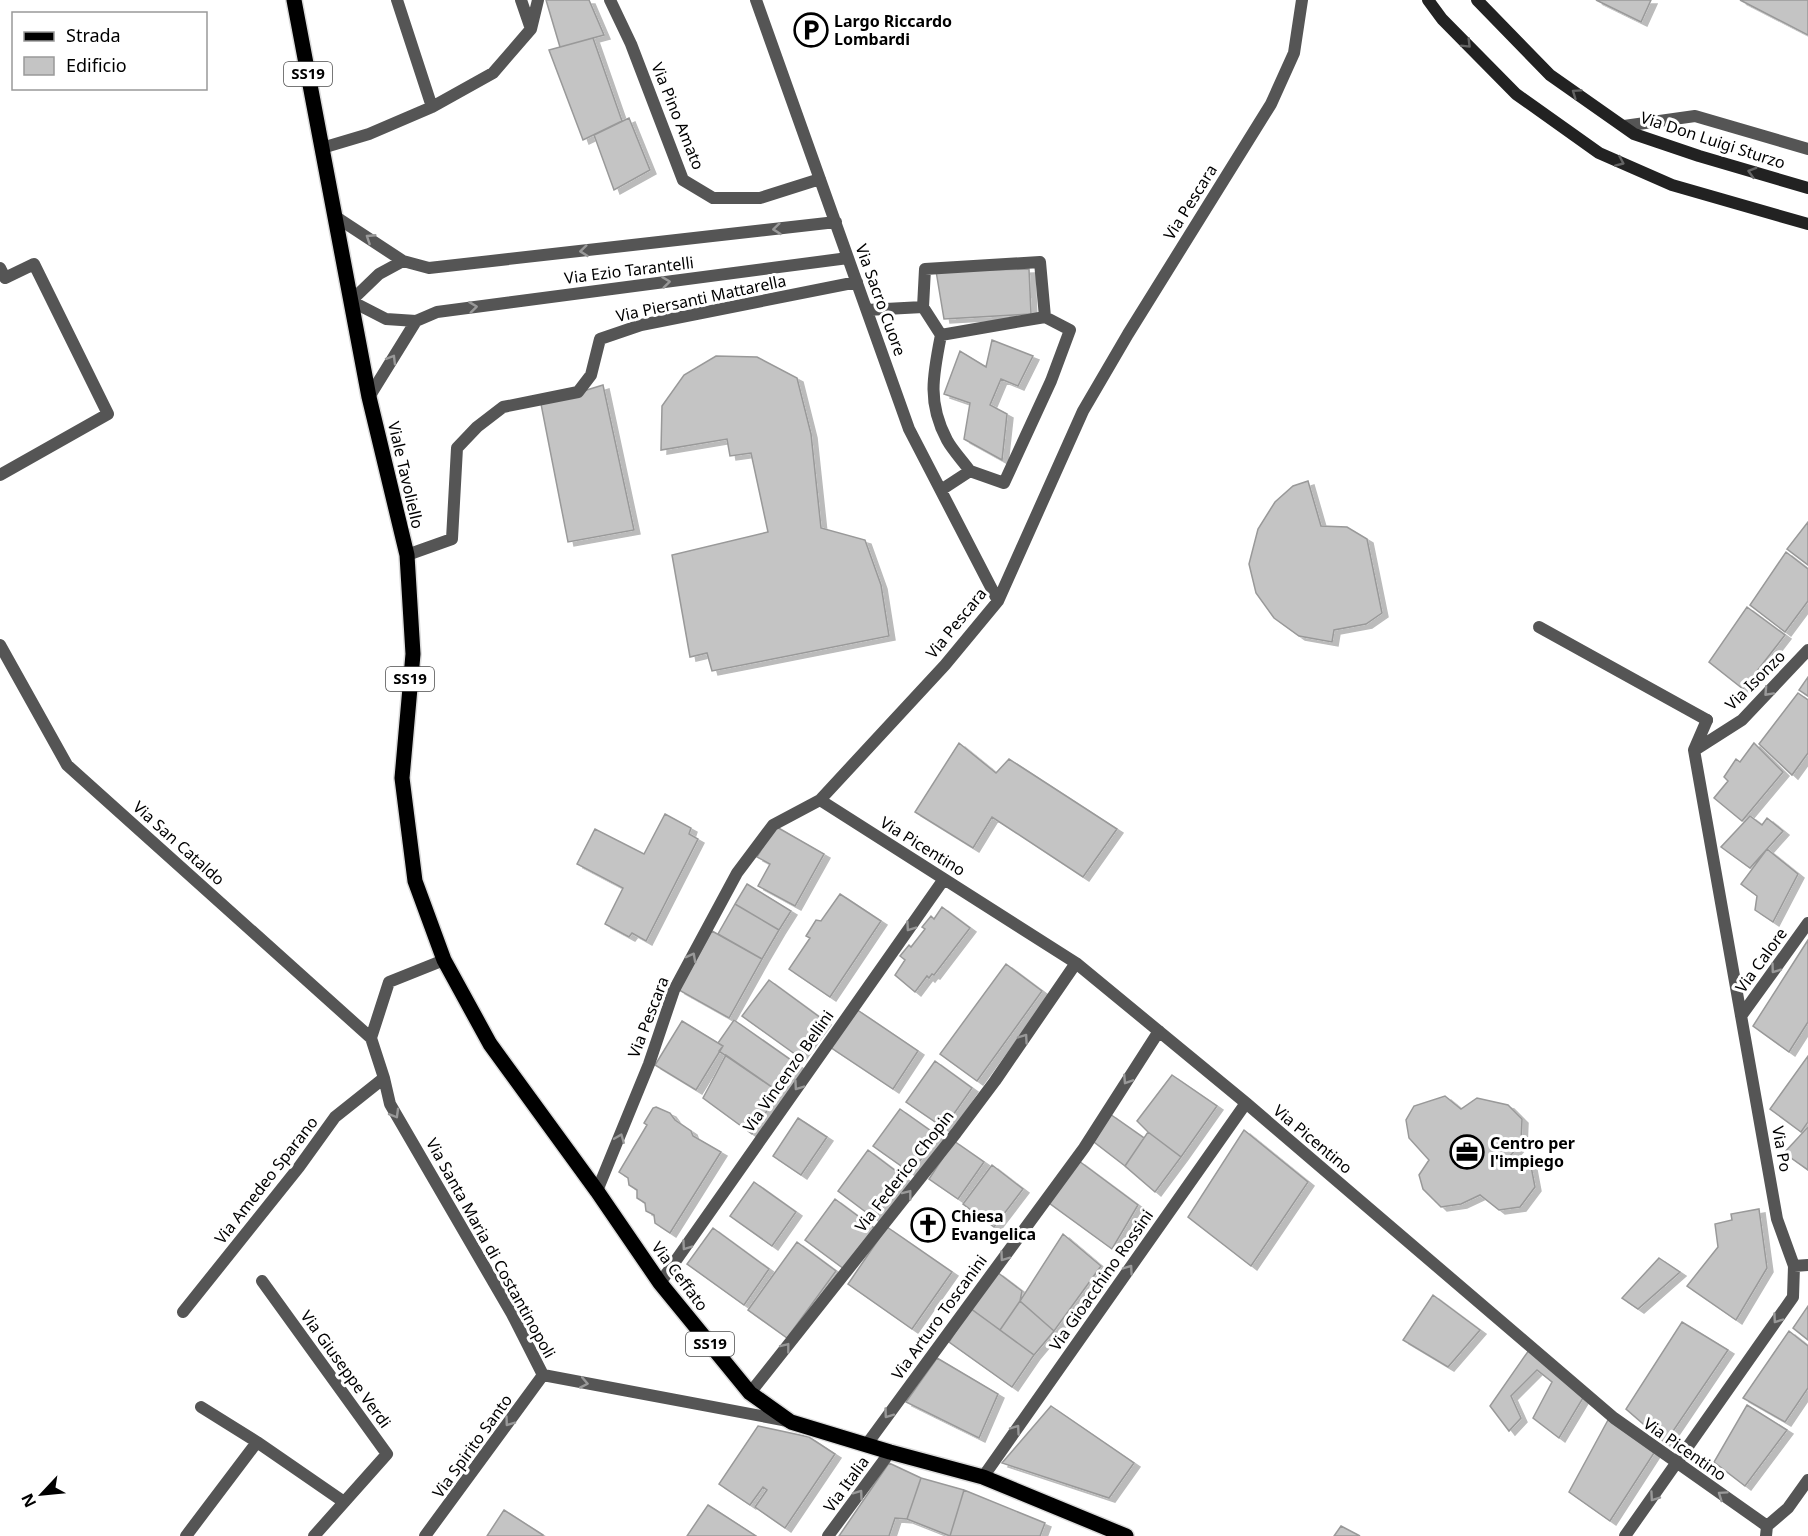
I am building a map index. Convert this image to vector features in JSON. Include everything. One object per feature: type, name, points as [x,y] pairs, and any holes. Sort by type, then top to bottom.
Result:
[{"type":"main road","name":"Viale Tavoliello","points":[[294,0],[369,397],[407,555],[412,654],[402,778],[415,881],[444,960]]},
{"type":"main road","name":"Via Ceffato","points":[[444,960],[490,1044],[597,1191],[660,1283],[750,1393],[790,1422],[982,1477],[1126,1536]]},
{"type":"street","points":[[397,0],[432,107]]},
{"type":"street","points":[[522,0],[531,29]]},
{"type":"street","points":[[322,148],[369,134],[432,107],[493,73],[531,29],[538,0]]},
{"type":"street","name":"Via Pino Amato","points":[[610,0],[632,44],[683,180],[713,198],[760,198],[820,179]]},
{"type":"street","name":"Via Sacro Cuore","points":[[756,0],[909,429],[998,601]]},
{"type":"street","name":"Via Pescara","points":[[597,1191],[641,1084],[674,990],[737,873],[773,825],[820,800],[945,665],[998,601],[1083,411],[1128,334],[1271,104],[1294,53],[1302,0]]},
{"type":"street","points":[[1428,0],[1442,19],[1516,94],[1599,153],[1672,185],[1808,224]]},
{"type":"street","name":"Via Don Luigi Sturzo","points":[[1477,0],[1550,75],[1634,134],[1808,188]]},
{"type":"street","points":[[1624,126],[1695,116],[1808,149]]},
{"type":"street","name":"Via Ezio Tarantelli","points":[[336,217],[403,261],[429,268],[836,222]]},
{"type":"street","name":"Via Ezio Tarantelli","points":[[351,301],[386,319],[416,321],[437,312],[848,258]]},
{"type":"street","points":[[351,301],[379,274],[403,261]]},
{"type":"street","points":[[940,335],[1045,317],[1070,330],[1051,381],[1004,483],[970,471],[948,441],[933,403],[934,367],[940,335],[923,307],[924,269],[1040,262],[1045,317]]},
{"type":"street","points":[[0,268],[5,278],[34,264],[108,414],[0,475]]},
{"type":"street","name":"Via Piersanti Mattarella","points":[[407,555],[452,539],[457,448],[477,426],[503,407],[578,392],[591,375],[600,339],[640,325],[857,282]]},
{"type":"street","points":[[867,310],[923,307]]},
{"type":"street","points":[[369,397],[416,321]]},
{"type":"street","points":[[941,490],[970,471]]},
{"type":"street","points":[[1539,627],[1707,720],[1694,750]]},
{"type":"street","name":"Via San Cataldo","points":[[0,645],[67,765],[371,1038]]},
{"type":"street","name":"Via Isonzo","points":[[1694,750],[1742,720],[1808,650]]},
{"type":"street","name":"Via Po","points":[[1625,1536],[1793,1297],[1794,1266],[1777,1219],[1694,750]]},
{"type":"street","name":"Via Picentino","points":[[820,800],[1076,963],[1246,1103],[1614,1418],[1766,1531]]},
{"type":"street","name":"Via Vincenzo Bellini","points":[[660,1283],[944,879]]},
{"type":"street","name":"Via Calore","points":[[1741,1016],[1808,923]]},
{"type":"street","points":[[371,1038],[389,982],[444,960]]},
{"type":"street","name":"Via Federico Chopin","points":[[750,1393],[956,1133],[995,1081],[1076,963]]},
{"type":"street","name":"Via Arturo Toscanini","points":[[867,1444],[1084,1148],[1159,1031]]},
{"type":"street","name":"Via Santa Maria di Costantinopoli","points":[[371,1038],[390,1104],[512,1314],[543,1375],[790,1422]]},
{"type":"street","name":"Via Amedeo Sparano","points":[[183,1312],[335,1117],[384,1078]]},
{"type":"street","name":"Via Gioacchino Rossini","points":[[982,1477],[1246,1103]]},
{"type":"street","points":[[1794,1266],[1808,1265]]},
{"type":"street","name":"Via Giuseppe Verdi","points":[[262,1281],[387,1454],[314,1536]]},
{"type":"street","name":"Via Spirito Santo","points":[[425,1536],[543,1375]]},
{"type":"street","points":[[201,1407],[257,1442],[344,1502]]},
{"type":"street","points":[[186,1536],[257,1442]]},
{"type":"street","name":"Via Italia","points":[[828,1536],[890,1452]]},
{"type":"street","points":[[1766,1531],[1788,1508],[1808,1480]]},
{"type":"building","points":[[546,0],[589,0],[604,35],[560,47]]},
{"type":"building","points":[[1596,0],[1651,0],[1641,22]]},
{"type":"building","points":[[1740,0],[1808,0],[1808,35]]},
{"type":"building","points":[[593,38],[622,121],[583,140],[549,50]]},
{"type":"building","points":[[629,118],[650,170],[614,190],[594,135]]},
{"type":"building","points":[[1029,269],[1031,314],[944,319],[936,271]]},
{"type":"building","points":[[992,340],[1033,356],[1018,386],[1001,379],[990,405],[1007,414],[1002,460],[964,439],[970,403],[944,394],[960,351],[986,367]]},
{"type":"building","points":[[716,356],[757,357],[797,378],[811,434],[821,528],[865,540],[881,585],[889,636],[712,671],[707,653],[690,657],[672,555],[768,532],[751,453],[730,456],[727,439],[661,450],[662,406],[684,375]]},
{"type":"building","points":[[603,385],[634,530],[568,542],[541,404]]},
{"type":"building","points":[[1308,481],[1321,526],[1347,527],[1367,539],[1382,613],[1366,624],[1334,630],[1332,642],[1299,636],[1274,618],[1256,593],[1249,564],[1258,529],[1275,502],[1293,486]]},
{"type":"building","points":[[1808,522],[1808,565],[1787,549]]},
{"type":"building","points":[[1786,552],[1808,569],[1808,601],[1785,632],[1750,605]]},
{"type":"building","points":[[1747,607],[1785,635],[1743,689],[1709,662]]},
{"type":"building","points":[[1808,677],[1808,696],[1799,690]]},
{"type":"building","points":[[1798,693],[1808,700],[1808,753],[1792,775],[1759,744]]},
{"type":"building","points":[[959,743],[996,773],[1009,759],[1117,829],[1083,877],[992,817],[973,848],[915,812]]},
{"type":"building","points":[[1754,743],[1783,772],[1742,821],[1714,798],[1728,781],[1724,777],[1736,759],[1740,762]]},
{"type":"building","points":[[665,814],[691,828],[689,834],[698,839],[646,941],[632,933],[629,937],[605,924],[623,888],[577,864],[595,829],[644,854]]},
{"type":"building","points":[[1750,816],[1762,825],[1767,818],[1783,831],[1750,868],[1721,847]]},
{"type":"building","points":[[775,826],[824,854],[795,906],[758,886],[770,864],[757,857]]},
{"type":"building","points":[[1767,849],[1798,874],[1773,922],[1755,910],[1757,896],[1741,884]]},
{"type":"building","points":[[747,884],[791,911],[779,930],[735,904]]},
{"type":"building","points":[[840,894],[881,921],[830,997],[789,969],[810,938],[806,936],[816,920],[821,921]]},
{"type":"building","points":[[735,904],[779,930],[762,959],[718,934]]},
{"type":"building","points":[[942,907],[970,928],[934,975],[932,974],[929,978],[927,976],[915,992],[895,975],[905,960],[900,956],[909,945],[911,947],[925,929],[922,927],[931,916],[934,919]]},
{"type":"building","points":[[712,931],[762,959],[729,1018],[679,990]]},
{"type":"building","points":[[1808,940],[1808,1022],[1789,1052],[1753,1026]]},
{"type":"building","points":[[1006,964],[1042,991],[977,1081],[940,1054]]},
{"type":"building","points":[[769,980],[825,1021],[799,1057],[742,1016]]},
{"type":"building","points":[[856,1009],[918,1051],[893,1089],[830,1047]]},
{"type":"building","points":[[734,1020],[798,1065],[779,1092],[719,1051],[723,1046],[718,1043]]},
{"type":"building","points":[[682,1021],[723,1046],[696,1090],[655,1065]]},
{"type":"building","points":[[726,1055],[779,1092],[752,1134],[703,1098]]},
{"type":"building","points":[[1808,1056],[1808,1122],[1801,1132],[1770,1109]]},
{"type":"building","points":[[935,1061],[972,1088],[944,1128],[906,1102]]},
{"type":"building","points":[[1172,1075],[1217,1106],[1181,1157],[1137,1121]]},
{"type":"building","name":"Centro per l'impiego","points":[[1445,1096],[1461,1109],[1477,1098],[1508,1105],[1522,1119],[1521,1144],[1510,1156],[1531,1166],[1535,1187],[1520,1207],[1499,1210],[1480,1195],[1461,1204],[1441,1207],[1423,1189],[1419,1175],[1429,1160],[1409,1138],[1406,1120],[1414,1106]]},
{"type":"building","points":[[656,1107],[670,1113],[675,1120],[691,1131],[693,1136],[721,1152],[670,1233],[655,1223],[654,1215],[646,1211],[645,1203],[637,1198],[637,1190],[629,1185],[628,1178],[619,1172],[647,1125],[644,1123]]},
{"type":"building","points":[[900,1109],[938,1136],[911,1173],[873,1146]]},
{"type":"building","points":[[1110,1114],[1144,1138],[1125,1166],[1094,1142]]},
{"type":"building","points":[[798,1118],[827,1137],[801,1175],[773,1156]]},
{"type":"building","points":[[1808,1127],[1808,1170],[1784,1153]]},
{"type":"building","points":[[1244,1130],[1308,1182],[1251,1266],[1188,1217]]},
{"type":"building","points":[[1148,1132],[1181,1157],[1155,1192],[1125,1166]]},
{"type":"building","points":[[954,1141],[984,1162],[958,1199],[929,1179]]},
{"type":"building","points":[[868,1150],[905,1178],[875,1219],[838,1191]]},
{"type":"building","points":[[1079,1161],[1138,1205],[1112,1249],[1049,1203]]},
{"type":"building","points":[[992,1165],[1023,1189],[994,1227],[963,1204]]},
{"type":"building","points":[[754,1182],[796,1212],[772,1246],[730,1216]]},
{"type":"building","points":[[835,1199],[874,1228],[844,1269],[805,1240]]},
{"type":"building","points":[[1759,1209],[1767,1268],[1736,1320],[1687,1286],[1718,1247],[1715,1224],[1732,1220],[1731,1214]]},
{"type":"building","points":[[887,1227],[952,1272],[912,1329],[848,1284]]},
{"type":"building","points":[[713,1228],[769,1269],[744,1305],[687,1264]]},
{"type":"building","points":[[1063,1234],[1101,1266],[1054,1331],[1020,1301]]},
{"type":"building","points":[[797,1242],[836,1271],[787,1338],[748,1310]]},
{"type":"building","points":[[1659,1258],[1680,1272],[1638,1309],[1622,1298]]},
{"type":"building","points":[[997,1272],[1022,1291],[1020,1301],[1000,1330],[970,1308]]},
{"type":"building","points":[[1433,1295],[1480,1330],[1448,1367],[1403,1340]]},
{"type":"building","points":[[1020,1301],[1054,1331],[1034,1355],[1000,1330]]},
{"type":"building","points":[[1808,1306],[1808,1340],[1793,1328]]},
{"type":"building","points":[[970,1308],[1034,1355],[1012,1387],[949,1342]]},
{"type":"building","points":[[1682,1322],[1728,1350],[1665,1443],[1626,1409]]},
{"type":"building","points":[[1789,1331],[1808,1346],[1808,1388],[1785,1422],[1743,1398]]},
{"type":"building","points":[[1529,1350],[1583,1398],[1559,1438],[1533,1418],[1552,1382],[1537,1370],[1511,1396],[1521,1418],[1509,1431],[1490,1406]]},
{"type":"building","points":[[937,1358],[998,1394],[979,1438],[906,1402]]},
{"type":"building","points":[[1747,1405],[1787,1430],[1745,1486],[1714,1462]]},
{"type":"building","points":[[1051,1406],[1134,1463],[1109,1498],[1002,1463]]},
{"type":"building","points":[[1608,1420],[1654,1453],[1610,1521],[1569,1492]]},
{"type":"building","points":[[758,1426],[809,1437],[835,1454],[785,1528],[755,1507],[767,1490],[763,1487],[750,1505],[719,1484]]},
{"type":"building","points":[[889,1463],[921,1478],[907,1519],[895,1518],[889,1536],[839,1536]]},
{"type":"building","points":[[921,1478],[964,1490],[950,1536],[907,1519]]},
{"type":"building","points":[[964,1490],[1045,1523],[1040,1536],[950,1536]]},
{"type":"building","points":[[708,1505],[756,1536],[687,1536]]},
{"type":"building","points":[[504,1510],[543,1535],[543,1536],[487,1536]]},
{"type":"building","points":[[1341,1526],[1360,1536],[1334,1536]]},
{"type":"place","name":"Largo Riccardo Lombardi","points":[[811,30]]},
{"type":"place","name":"Centro per l'impiego","points":[[1467,1152]]},
{"type":"place","name":"Chiesa Evangelica","points":[[928,1225]]}]
